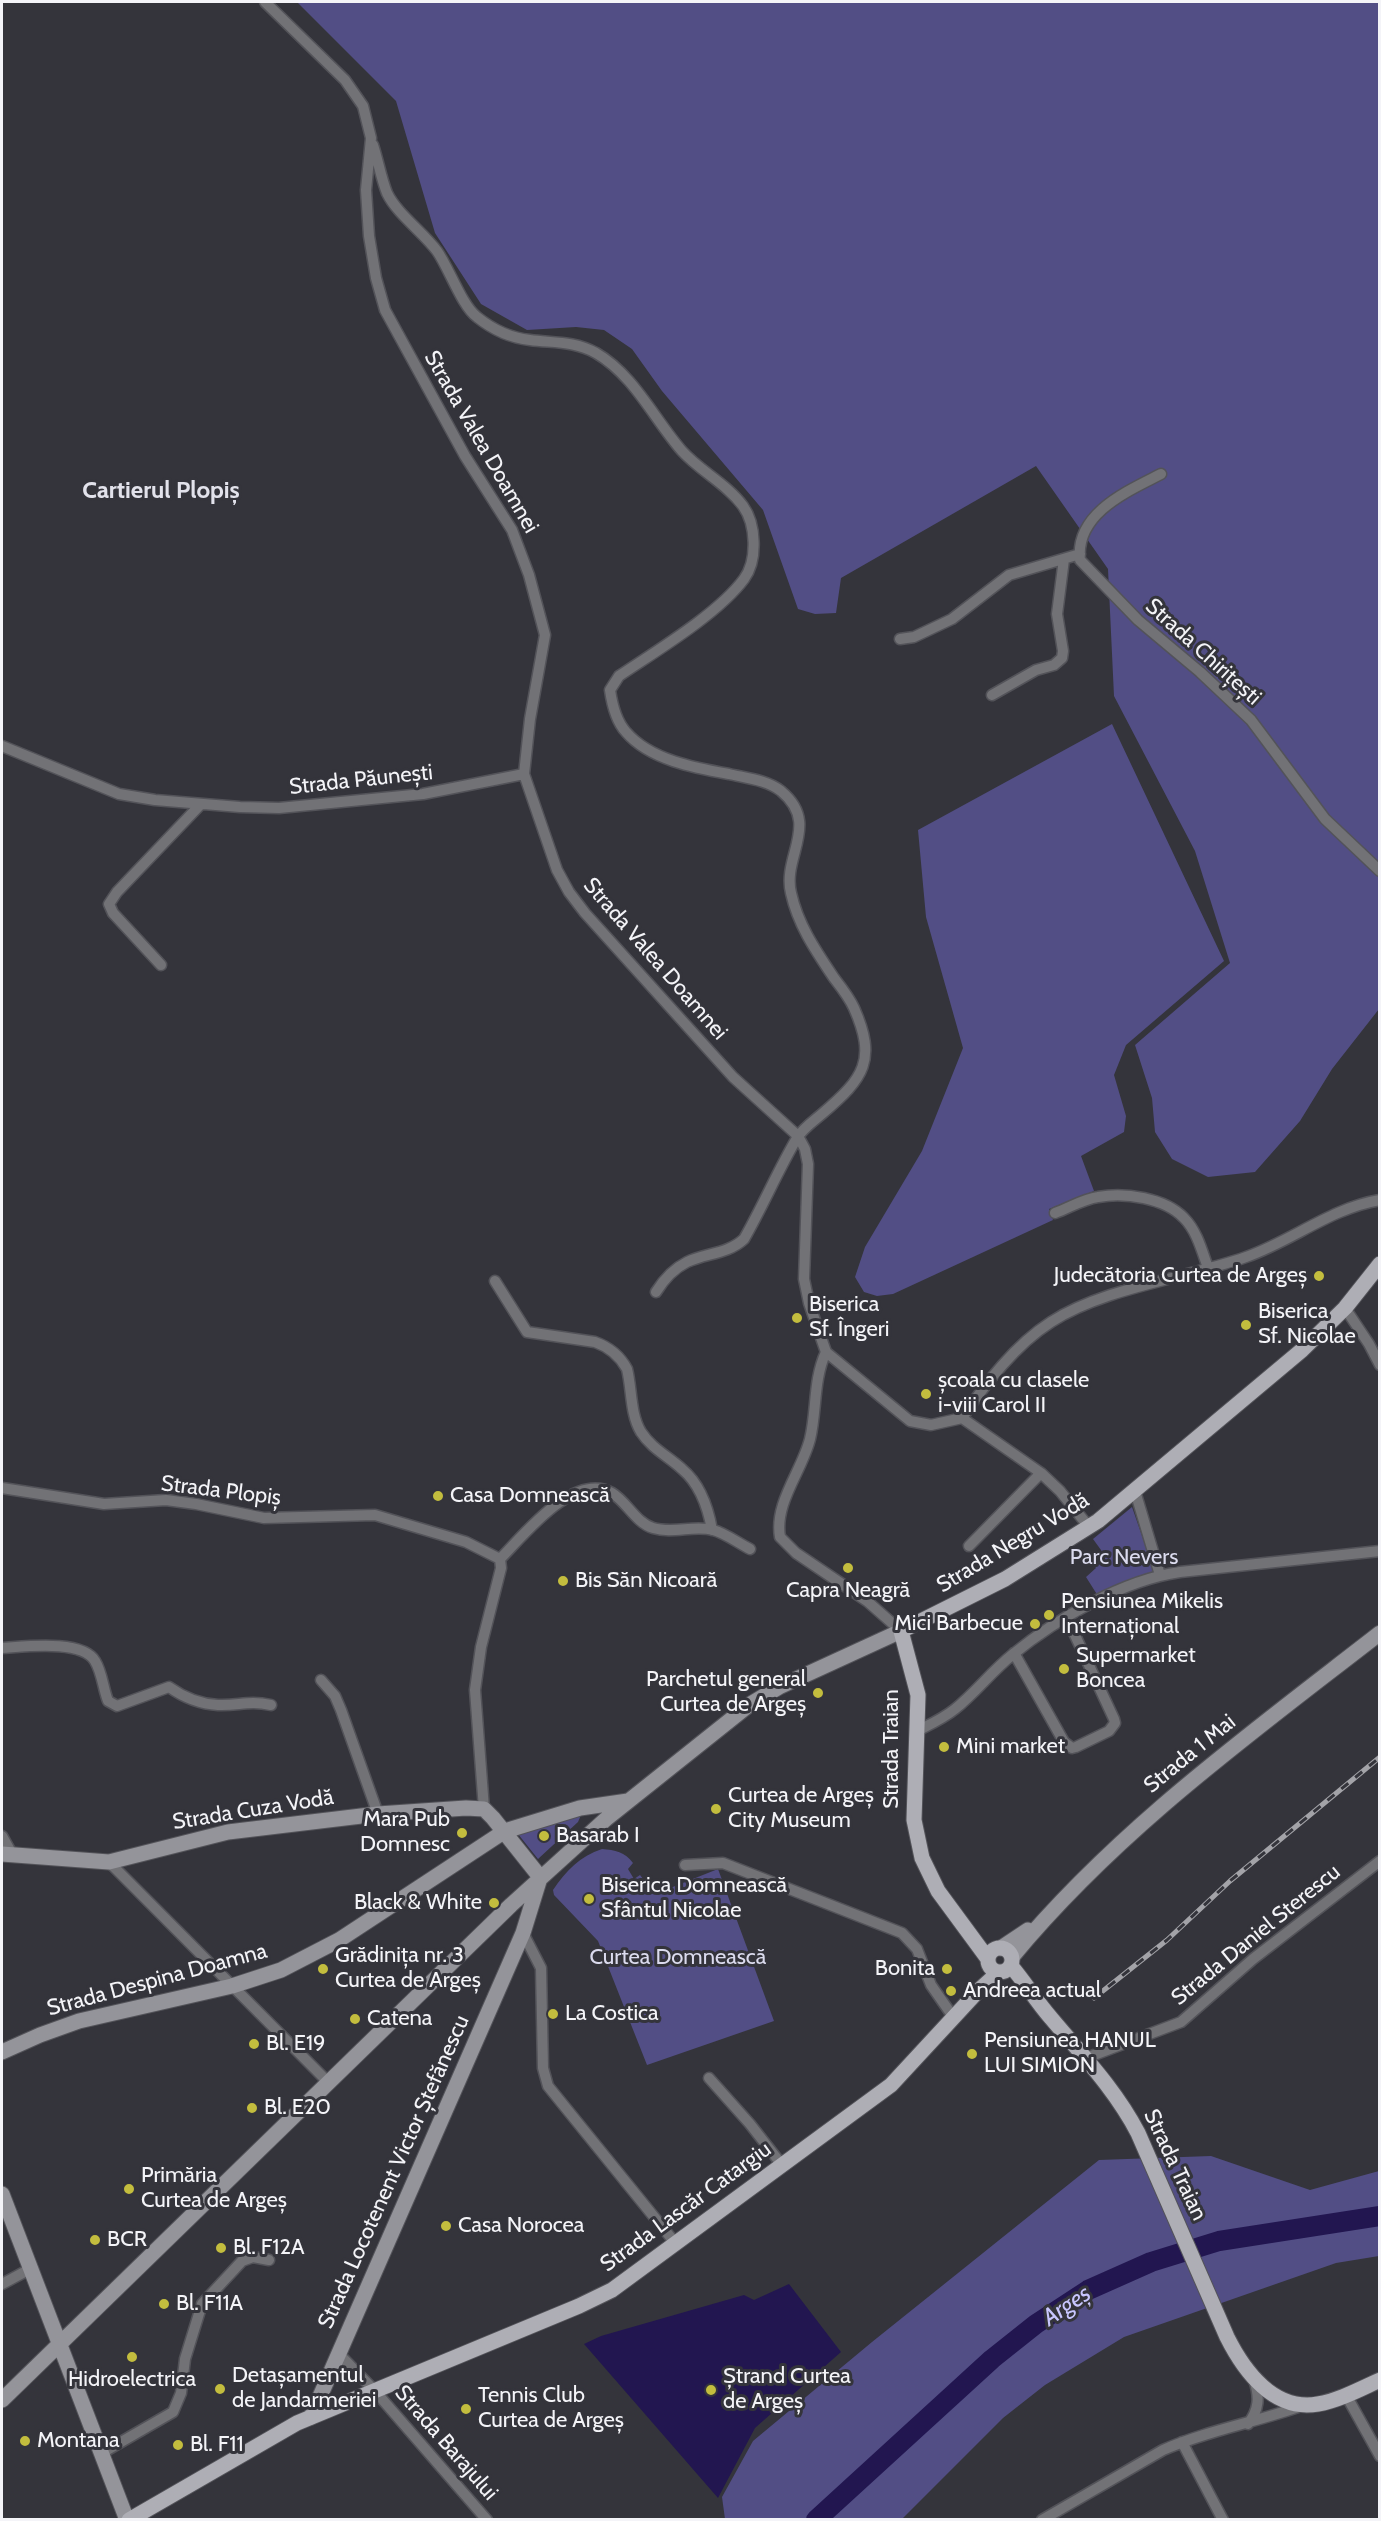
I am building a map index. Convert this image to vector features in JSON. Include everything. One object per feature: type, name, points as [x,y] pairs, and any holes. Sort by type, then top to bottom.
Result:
[{"type":"main road","name":"Strada Negru Vodă","points":[[2,2400],[59,2342],[540,1877],[628,1801],[763,1696],[805,1674],[902,1631],[1005,1579],[1089,1527],[1302,1350],[1377,1274]]},
{"type":"main road","name":"Strada Traian","points":[[902,1631],[918,1695],[919,1730],[914,1820],[927,1872],[965,1926],[1000,1961],[1020,1990],[1036,1999],[1113,2091],[1138,2133],[1237,2356],[1252,2377],[1266,2390],[1281,2398],[1305,2404]]},
{"type":"main road","name":"Strada 1 Mai","points":[[1000,1961],[1147,1818],[1380,1633]]},
{"type":"main road","name":"Strada Despina Doamna","points":[[2,2052],[79,2021],[232,1986],[281,1970],[318,1952],[505,1832],[580,1809],[628,1801]]},
{"type":"main road","name":"Strada Cuza Vodă","points":[[7,1854],[109,1862],[228,1832],[378,1814],[466,1808],[484,1809]]},
{"type":"main road","points":[[484,1809],[540,1877]]},
{"type":"main road","name":"Strada Locotenent Victor Ștefănescu","points":[[311,2417],[523,1933],[540,1877]]},
{"type":"main road","name":"Strada Lascăr Catargiu","points":[[128,2520],[225,2463],[311,2417],[596,2299],[629,2279],[891,2085],[978,1991],[1000,1961]]},
{"type":"main road","points":[[2,2194],[128,2520]]},
{"type":"main road","points":[[1305,2404],[1316,2404],[1346,2395],[1380,2380]]},
{"type":"street","name":"Strada Valea Doamnei","points":[[265,2],[345,80],[363,106],[387,192],[395,205],[438,252],[474,315],[508,335],[529,340],[569,342],[595,352],[619,369],[666,433],[690,459],[743,506],[752,524],[751,562],[745,578],[728,597],[706,615],[619,676],[610,690],[613,707],[624,730],[639,743],[693,767],[767,783],[780,791],[790,802],[798,815],[800,828],[789,886],[795,909],[811,943],[852,1005],[862,1029],[866,1047],[863,1067],[856,1082],[798,1136],[744,1239],[733,1248],[679,1267],[668,1275],[656,1292]]},
{"type":"street","name":"Strada Valea Doamnei","points":[[371,138],[366,190],[369,236],[376,278],[385,310],[465,456],[512,530],[529,575],[545,635],[530,719],[524,774],[557,870],[574,899],[726,1070],[798,1136]]},
{"type":"street","points":[[900,639],[914,637],[952,619],[1009,575],[1080,554],[1082,540],[1099,511],[1109,502],[1161,474]]},
{"type":"street","name":"Strada Chirițești","points":[[1080,554],[1083,565],[1138,620],[1200,672],[1251,720],[1325,819],[1380,871]]},
{"type":"street","points":[[992,695],[1036,669],[1054,665],[1062,658],[1057,614],[1064,559]]},
{"type":"street","name":"Strada Păunești","points":[[2,746],[119,794],[201,804],[291,807],[441,792],[524,774]]},
{"type":"street","points":[[161,965],[113,913],[109,904],[117,892],[201,804]]},
{"type":"street","points":[[798,1136],[805,1149],[808,1164],[804,1279],[809,1303],[826,1352],[910,1421],[931,1425],[962,1419],[1007,1361],[1027,1341],[1051,1322],[1074,1309],[1104,1298],[1247,1257],[1344,1209],[1380,1200]]},
{"type":"street","points":[[1055,1213],[1100,1196],[1127,1195],[1162,1204],[1172,1208],[1185,1219],[1193,1231],[1208,1268]]},
{"type":"street","points":[[495,1281],[527,1332],[594,1342],[604,1346],[623,1362],[627,1369],[638,1426],[654,1448],[682,1468],[697,1486],[710,1516],[712,1530]]},
{"type":"street","points":[[1345,1308],[1380,1365]]},
{"type":"street","points":[[826,1352],[817,1379],[810,1440],[786,1500],[779,1524],[780,1537],[796,1552],[867,1601],[902,1631]]},
{"type":"street","points":[[962,1419],[1041,1473],[1060,1491],[1089,1527]]},
{"type":"street","name":"Strada Negru Vodă","points":[[969,1546],[1041,1473]]},
{"type":"street","name":"Strada Plopiș","points":[[2,1488],[104,1504],[166,1500],[264,1518],[375,1515],[466,1542],[500,1559]]},
{"type":"street","points":[[484,1809],[475,1690],[481,1647],[501,1568],[500,1559],[551,1509],[567,1496],[584,1490],[598,1489],[614,1494],[646,1525],[653,1528],[668,1531],[712,1530],[750,1549]]},
{"type":"street","points":[[1135,1491],[1160,1575]]},
{"type":"street","points":[[919,1730],[954,1709],[1014,1653],[1067,1618],[1109,1595],[1160,1575],[1380,1551]]},
{"type":"street","points":[[1014,1653],[1064,1742],[1072,1748],[1109,1731],[1115,1723],[1114,1719],[1067,1618]]},
{"type":"street","points":[[2,1648],[56,1646],[85,1653],[96,1662],[108,1701],[117,1706],[169,1687],[180,1695],[198,1702],[218,1705],[254,1701],[271,1705]]},
{"type":"street","points":[[321,1680],[335,1696],[341,1710],[378,1814]]},
{"type":"street","points":[[2,1836],[7,1854]]},
{"type":"street","name":"Strada Daniel Sterescu","points":[[1086,2058],[1181,2022],[1253,1959],[1380,1861]]},
{"type":"street","points":[[109,1862],[328,2082]]},
{"type":"street","points":[[685,1865],[723,1863],[902,1933],[917,1949],[931,1985],[944,2007],[954,2018]]},
{"type":"street","points":[[523,1933],[541,1968],[543,2068],[548,2086],[676,2244]]},
{"type":"street","points":[[709,2078],[750,2124],[782,2165]]},
{"type":"street","points":[[102,2453],[173,2412],[181,2393],[185,2360],[202,2304],[242,2261],[253,2257],[269,2260]]},
{"type":"street","points":[[2,2284],[30,2269]]},
{"type":"street","name":"Strada Barajului","points":[[339,2354],[375,2391],[487,2520]]},
{"type":"street","points":[[1247,2424],[1254,2416],[1258,2400],[1252,2377]]},
{"type":"street","points":[[1346,2395],[1380,2456]]},
{"type":"street","points":[[1042,2520],[1163,2450],[1305,2404]]},
{"type":"street","points":[[1182,2442],[1223,2520]]},
{"type":"green space","points":[[297,2],[1379,2],[1379,1009],[1332,1069],[1300,1121],[1255,1172],[1208,1177],[1172,1159],[1155,1132],[1152,1098],[1135,1045],[1230,963],[1195,851],[1114,696],[1108,569],[1036,466],[841,578],[836,613],[815,614],[798,609],[763,510],[662,391],[632,349],[604,330],[576,327],[527,330],[481,304],[435,233],[396,101]]},
{"type":"green space","points":[[1112,724],[1224,961],[1126,1045],[1114,1075],[1126,1116],[1124,1132],[1081,1156],[1094,1191],[1049,1209],[1053,1220],[893,1294],[877,1296],[864,1292],[855,1277],[865,1247],[922,1151],[963,1048],[926,917],[918,830]]},
{"type":"green space","name":"Parc Nevers","points":[[1132,1507],[1155,1573],[1098,1596],[1086,1577],[1096,1568],[1090,1559],[1101,1550],[1093,1539]]},
{"type":"green space","points":[[581,1815],[578,1822],[538,1859],[518,1834]]},
{"type":"green space","name":"Curtea Domnească","points":[[602,1849],[627,1856],[633,1863],[628,1869],[634,1879],[640,1875],[655,1894],[718,1869],[774,2021],[647,2065],[598,1941],[554,1895],[553,1890],[574,1865]]},
{"type":"green space","points":[[1211,2156],[1310,2190],[1379,2171],[1379,2256],[1336,2263],[1124,2337],[1045,2385],[1003,2418],[902,2519],[725,2519],[722,2497],[753,2441],[872,2342],[1099,2160]]},
{"type":"shaded area","name":"Ștrand Curtea de Argeș","points":[[789,2284],[841,2352],[755,2428],[718,2498],[584,2344],[601,2336],[744,2295],[754,2300]]},
{"type":"waterway","name":"Argeș","points":[[816,2520],[992,2359],[1036,2324],[1088,2290],[1151,2262],[1219,2241],[1380,2216]]},
{"type":"railway","points":[[1094,1998],[1167,1940],[1230,1881],[1380,1757]]},
{"type":"place","name":"Judecătoria Curtea de Argeș","points":[[1319,1276]]},
{"type":"place","name":"Biserica Sf. Îngeri","points":[[797,1318]]},
{"type":"place","name":"Biserica Sf. Nicolae","points":[[1246,1325]]},
{"type":"place","name":"școala cu clasele i-viii Carol II","points":[[926,1394]]},
{"type":"place","name":"Casa Domnească","points":[[438,1496]]},
{"type":"place","name":"Capra Neagră","points":[[848,1568]]},
{"type":"place","name":"Bis Săn Nicoară","points":[[563,1581]]},
{"type":"place","name":"Pensiunea Mikelis Internațional","points":[[1049,1615]]},
{"type":"place","name":"Mici Barbecue","points":[[1035,1624]]},
{"type":"place","name":"Supermarket Boncea","points":[[1064,1669]]},
{"type":"place","name":"Parchetul general Curtea de Argeș","points":[[818,1693]]},
{"type":"place","name":"Mini market","points":[[944,1747]]},
{"type":"place","name":"Curtea de Argeș City Museum","points":[[716,1809]]},
{"type":"place","name":"Mara Pub Domnesc","points":[[462,1833]]},
{"type":"place","name":"Basarab I","points":[[544,1836]]},
{"type":"place","name":"Biserica Domnească Sfântul Nicolae","points":[[589,1899]]},
{"type":"place","name":"Black & White","points":[[494,1903]]},
{"type":"place","name":"Grădinița nr. 3 Curtea de Argeș","points":[[323,1969]]},
{"type":"place","name":"Bonita","points":[[947,1969]]},
{"type":"place","name":"Andreea actual","points":[[951,1991]]},
{"type":"place","name":"La Costica","points":[[553,2014]]},
{"type":"place","name":"Catena","points":[[355,2019]]},
{"type":"place","name":"Bl. E19","points":[[254,2044]]},
{"type":"place","name":"Pensiunea HANUL LUI SIMION","points":[[972,2054]]},
{"type":"place","name":"Bl. E20","points":[[252,2108]]},
{"type":"place","name":"Primăria Curtea de Argeș","points":[[129,2189]]},
{"type":"place","name":"Casa Norocea","points":[[446,2226]]},
{"type":"place","name":"BCR","points":[[95,2240]]},
{"type":"place","name":"Bl. F12A","points":[[221,2248]]},
{"type":"place","name":"Bl. F11A","points":[[164,2304]]},
{"type":"place","name":"Hidroelectrica","points":[[132,2357]]},
{"type":"place","name":"Detașamentul de Jandarmeriei","points":[[220,2389]]},
{"type":"place","name":"Ștrand Curtea de Argeș","points":[[711,2390]]},
{"type":"place","name":"Tennis Club Curtea de Argeș","points":[[466,2409]]},
{"type":"place","name":"Montana","points":[[25,2441]]},
{"type":"place","name":"Bl. F11","points":[[178,2445]]},
{"type":"district","name":"Cartierul Plopiș","points":[[161,491]]}]
